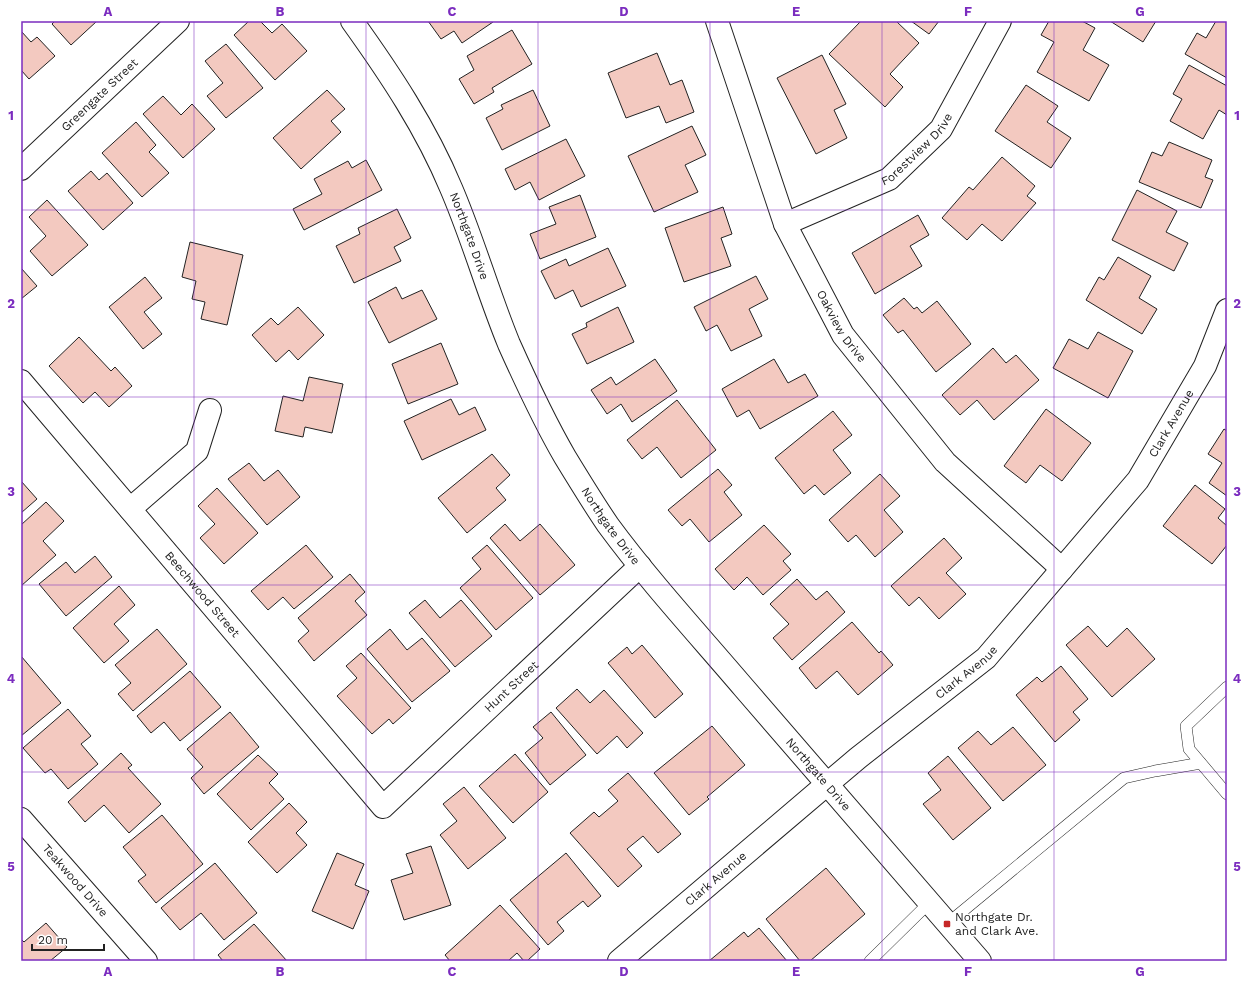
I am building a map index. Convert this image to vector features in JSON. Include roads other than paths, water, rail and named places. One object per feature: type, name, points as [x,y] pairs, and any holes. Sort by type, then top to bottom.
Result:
[{"type":"street","name":"Greengate Street","points":[[21,169],[178,21]]},
{"type":"street","name":"Northgate Drive","points":[[352,21],[377,55],[405,98],[430,144],[451,188],[509,343],[544,418],[586,491],[608,524],[640,566],[826,785],[980,961]]},
{"type":"street","name":"Oakview Drive","points":[[717,21],[785,224],[843,335],[951,468],[1062,569]]},
{"type":"street","name":"Forestview Drive","points":[[785,224],[888,179],[941,129],[1000,21]]},
{"type":"street","name":"Clark Avenue","points":[[619,961],[858,758],[986,658],[1138,480],[1206,366],[1227,310]]},
{"type":"street","name":"Beechwood Street","points":[[21,381],[383,808]]},
{"type":"street","points":[[130,509],[197,451],[210,410]]},
{"type":"street","name":"Hunt Street","points":[[383,808],[640,566]]},
{"type":"street","name":"Teakwood Drive","points":[[21,819],[146,961]]},
{"type":"lane","points":[[1227,687],[1186,726],[1189,748],[1227,794]]},
{"type":"lane","points":[[947,924],[1124,778],[1201,763]]},
{"type":"lane","points":[[870,961],[929,903]]},
{"type":"place","name":"Northgate Dr. and Clark Ave.","points":[[947,924]]}]
